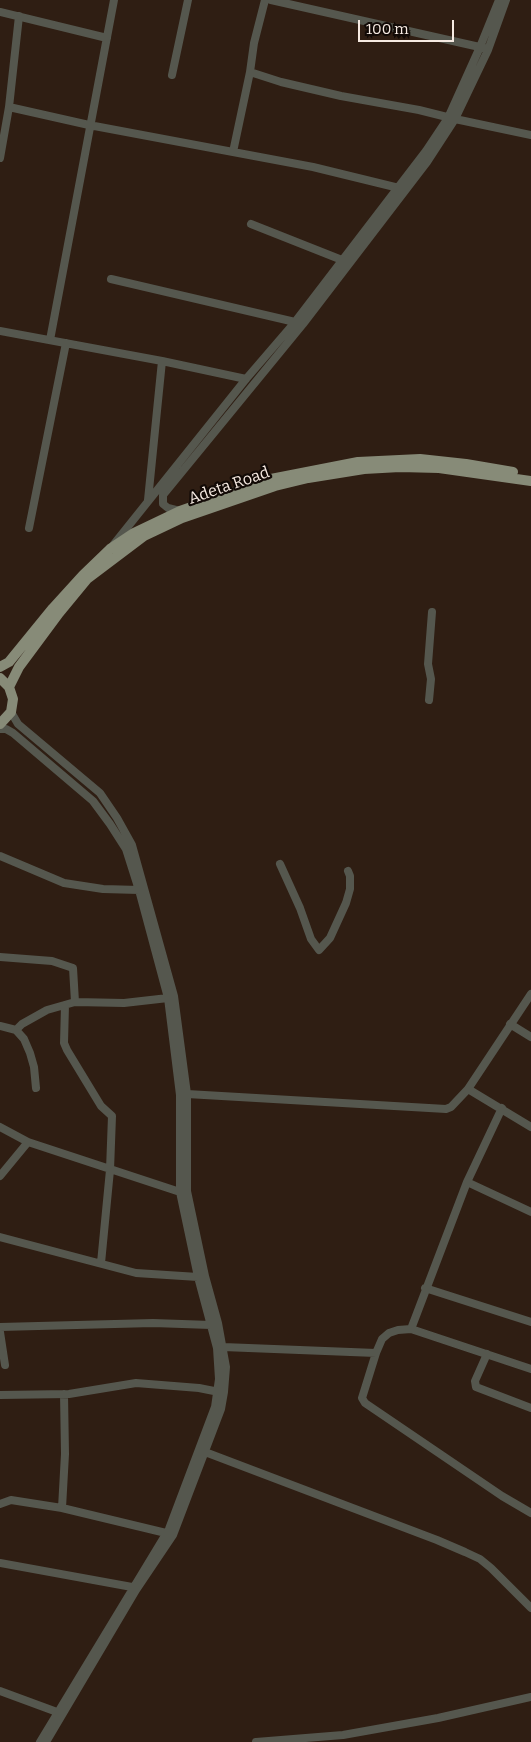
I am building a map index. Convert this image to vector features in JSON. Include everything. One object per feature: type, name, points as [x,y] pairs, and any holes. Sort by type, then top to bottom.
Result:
[{"type":"main road","name":"Adeta Road","points":[[9,687],[19,667],[59,613],[87,580],[144,536],[182,518],[275,486],[358,462],[420,459],[531,474]]},
{"type":"main road","name":"Adeta Road","points":[[0,667],[9,662],[77,581],[110,549],[134,533],[180,511],[272,478],[328,470],[400,467],[440,468],[531,481]]},
{"type":"main road","points":[[0,678],[9,687],[13,699],[11,712],[0,724]]},
{"type":"street","points":[[50,340],[114,0]]},
{"type":"street","points":[[172,76],[188,0]]},
{"type":"street","points":[[233,152],[250,72],[254,43],[265,0]]},
{"type":"street","points":[[271,0],[484,48]]},
{"type":"street","points":[[484,48],[499,0]]},
{"type":"street","points":[[180,511],[168,508],[163,504],[163,495],[297,331],[427,162],[451,118],[506,0]]},
{"type":"street","points":[[0,12],[107,38]]},
{"type":"street","points":[[0,158],[9,107],[19,16]]},
{"type":"street","points":[[250,72],[281,82],[341,96],[418,110],[531,135]]},
{"type":"street","points":[[9,107],[90,125],[313,166],[399,188]]},
{"type":"street","points":[[110,549],[246,379],[295,322],[451,118]]},
{"type":"street","points":[[251,224],[342,260]]},
{"type":"street","points":[[111,279],[295,322]]},
{"type":"street","points":[[0,331],[162,361],[246,379]]},
{"type":"street","points":[[29,528],[66,343]]},
{"type":"street","points":[[148,500],[162,361]]},
{"type":"street","points":[[428,700],[431,679],[428,664],[432,612]]},
{"type":"street","points":[[11,712],[18,724],[100,793],[132,845],[139,890],[168,998],[180,1095],[180,1192],[223,1347],[226,1367],[221,1409],[205,1452],[166,1533],[132,1587],[119,1614],[46,1742]]},
{"type":"street","points":[[0,728],[6,729],[13,734],[93,801],[126,849],[137,874],[174,996],[187,1094],[186,1192],[197,1256],[198,1277],[217,1348],[219,1392],[196,1468],[170,1541],[119,1614],[40,1742]]},
{"type":"street","points":[[0,856],[64,883],[103,889],[139,890]]},
{"type":"street","points":[[280,864],[311,938],[319,950],[330,938],[346,903],[350,889],[348,871]]},
{"type":"street","points":[[0,957],[52,961],[73,968],[74,1002]]},
{"type":"street","points":[[187,1094],[446,1109],[451,1107],[468,1089],[531,994]]},
{"type":"street","points":[[16,1030],[31,1018],[47,1010],[74,1002],[124,1003],[168,998]]},
{"type":"street","points":[[65,1005],[64,1043],[101,1106],[112,1116],[110,1170],[101,1263]]},
{"type":"street","points":[[510,1024],[531,1037]]},
{"type":"street","points":[[0,1026],[16,1030],[24,1039],[34,1067],[36,1088]]},
{"type":"street","points":[[468,1089],[531,1127]]},
{"type":"street","points":[[411,1329],[467,1182],[502,1108]]},
{"type":"street","points":[[0,1127],[28,1142],[180,1192]]},
{"type":"street","points":[[0,1176],[28,1142]]},
{"type":"street","points":[[467,1182],[531,1212]]},
{"type":"street","points":[[0,1237],[136,1273],[198,1277]]},
{"type":"street","points":[[426,1288],[531,1322]]},
{"type":"street","points":[[0,1327],[153,1323],[211,1325]]},
{"type":"street","points":[[531,1369],[411,1329],[389,1333],[382,1339],[362,1398],[364,1403],[531,1514]]},
{"type":"street","points":[[0,1332],[5,1365]]},
{"type":"street","points":[[223,1347],[376,1353]]},
{"type":"street","points":[[487,1354],[475,1381],[476,1387],[531,1408]]},
{"type":"street","points":[[0,1395],[64,1394],[136,1383],[198,1388],[219,1392]]},
{"type":"street","points":[[62,1508],[65,1454],[64,1394]]},
{"type":"street","points":[[205,1452],[437,1540],[480,1559],[531,1608]]},
{"type":"street","points":[[0,1504],[11,1500],[62,1508],[166,1533]]},
{"type":"street","points":[[0,1564],[132,1587]]},
{"type":"street","points":[[0,1691],[57,1712]]},
{"type":"street","points":[[256,1742],[316,1740],[438,1718],[531,1697]]}]
